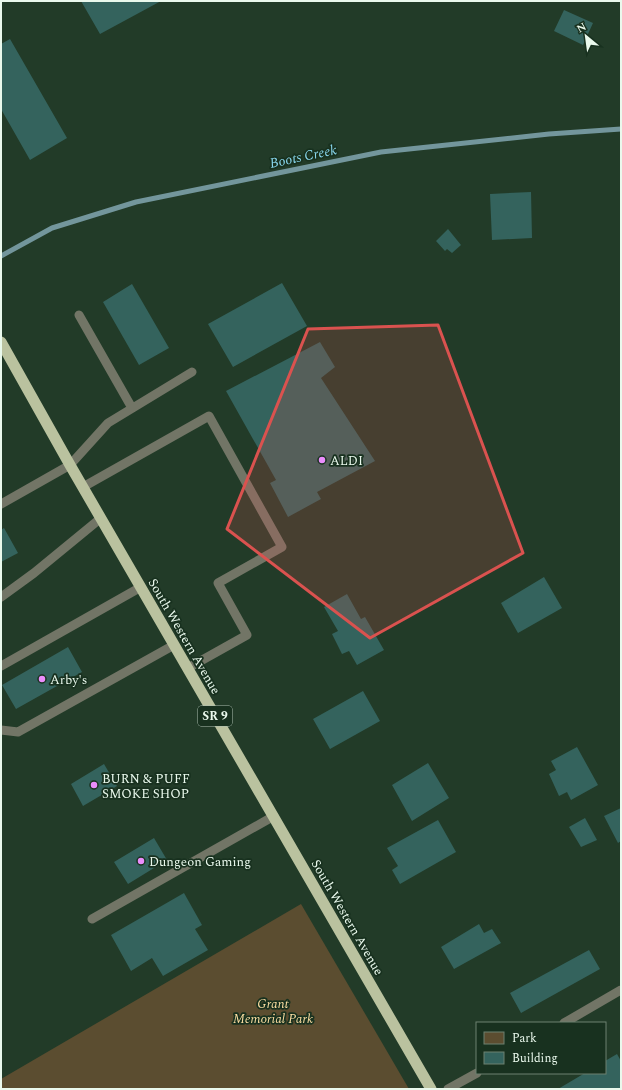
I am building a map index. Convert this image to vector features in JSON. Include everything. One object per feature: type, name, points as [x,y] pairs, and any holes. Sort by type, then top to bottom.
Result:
[{"type":"highway","name":"South Western Avenue","points":[[1,342],[70,465],[431,1089]]},
{"type":"lane","points":[[79,316],[132,408]]},
{"type":"lane","points":[[1,504],[70,465],[108,423],[192,372]]},
{"type":"lane","points":[[83,487],[209,416],[282,547],[218,583],[248,635],[188,668]]},
{"type":"lane","points":[[1,597],[34,573],[101,518]]},
{"type":"lane","points":[[1,666],[141,587]]},
{"type":"lane","points":[[1,730],[18,732],[174,645]]},
{"type":"lane","points":[[92,918],[274,816]]},
{"type":"lane","points":[[566,1022],[621,990]]},
{"type":"lane","points":[[448,1089],[476,1073]]},
{"type":"highlighted area","points":[[438,325],[523,553],[370,638],[227,529],[308,329]]},
{"type":"green space","name":"Grant Memorial Park","points":[[301,904],[409,1089],[1,1089],[1,1079]]},
{"type":"building","points":[[81,1],[161,1],[100,34]]},
{"type":"building","points":[[564,10],[593,23],[583,45],[554,31]]},
{"type":"building","points":[[10,39],[67,138],[30,160],[1,109],[1,44]]},
{"type":"building","points":[[531,192],[532,238],[492,240],[490,194]]},
{"type":"building","points":[[448,229],[461,245],[452,253],[447,249],[445,251],[436,241]]},
{"type":"building","points":[[282,283],[307,326],[233,367],[208,324]]},
{"type":"building","points":[[132,284],[169,348],[139,365],[103,302]]},
{"type":"building","points":[[320,342],[335,367],[321,378],[375,461],[317,492],[321,499],[288,517],[270,483],[276,480],[226,391]]},
{"type":"building","points":[[4,528],[18,553],[1,562],[1,530]]},
{"type":"building","points":[[544,577],[562,608],[518,633],[501,603]]},
{"type":"building","points":[[347,594],[361,619],[365,617],[384,650],[357,665],[349,651],[342,654],[332,634],[338,631],[324,607]]},
{"type":"building","name":"Arby's","points":[[68,647],[82,672],[16,709],[2,685]]},
{"type":"building","points":[[363,691],[380,721],[330,749],[313,719]]},
{"type":"building","points":[[577,747],[598,785],[571,800],[567,792],[559,796],[549,774],[556,770],[551,761]]},
{"type":"building","points":[[428,763],[449,798],[412,821],[392,785]]},
{"type":"building","name":"BURN & PUFF SMOKE SHOP","points":[[104,764],[117,786],[83,806],[71,784]]},
{"type":"building","points":[[621,808],[621,841],[618,843],[604,816]]},
{"type":"building","points":[[585,818],[597,840],[581,847],[569,827]]},
{"type":"building","points":[[438,820],[456,852],[400,884],[392,870],[398,866],[387,848]]},
{"type":"building","name":"Dungeon Gaming","points":[[154,838],[167,860],[128,884],[114,862]]},
{"type":"building","points":[[184,893],[202,925],[195,929],[208,950],[163,976],[152,958],[131,971],[111,935]]},
{"type":"building","points":[[479,924],[484,933],[492,929],[501,943],[454,969],[441,947]]},
{"type":"building","points":[[589,950],[600,969],[521,1013],[510,993]]},
{"type":"building","points":[[617,1054],[621,1061],[621,1089],[558,1089],[583,1074],[606,1074],[606,1060]]},
{"type":"waterway","name":"Boots Creek","points":[[1,256],[52,228],[136,202],[381,152],[549,134],[621,129]]},
{"type":"place","name":"ALDI","points":[[322,460]]},
{"type":"place","name":"Arby's","points":[[42,679]]},
{"type":"place","name":"BURN & PUFF SMOKE SHOP","points":[[94,785]]},
{"type":"place","name":"Dungeon Gaming","points":[[141,861]]}]
